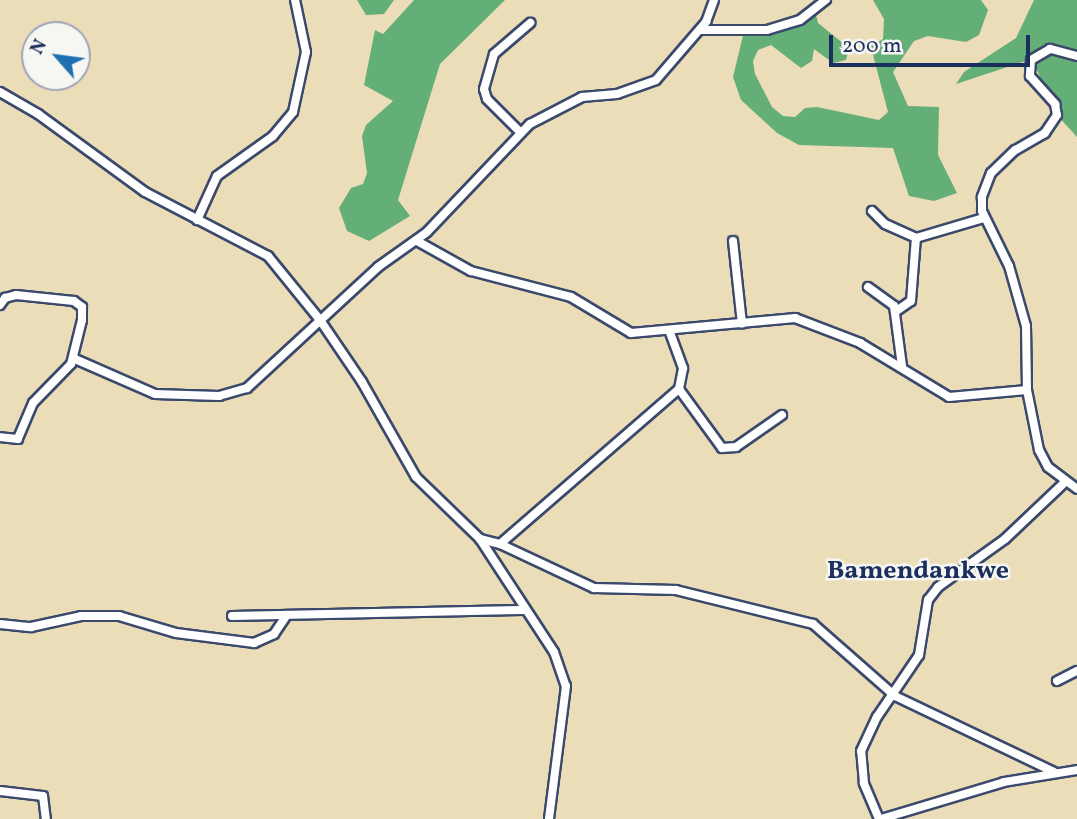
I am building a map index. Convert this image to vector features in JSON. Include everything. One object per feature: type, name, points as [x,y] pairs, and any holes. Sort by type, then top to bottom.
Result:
[{"type":"street","points":[[197,220],[217,176],[273,136],[293,112],[306,51],[295,0]]},
{"type":"street","points":[[75,359],[140,390],[168,396],[219,396],[255,383],[378,267],[417,241],[521,134],[550,111],[582,97],[617,94],[652,83],[700,30],[714,0]]},
{"type":"street","points":[[700,30],[767,30],[800,20],[825,0]]},
{"type":"street","points":[[521,134],[487,99],[485,89],[498,48],[530,23]]},
{"type":"street","points":[[1077,56],[1050,48],[1031,60],[1030,76],[1055,104],[1057,116],[1045,133],[1016,150],[991,173],[982,197],[984,218],[1009,266],[1026,326],[1027,390],[1039,450],[1064,483],[1077,489]]},
{"type":"street","points":[[0,92],[38,114],[145,192],[268,256],[320,320],[362,382],[421,484],[480,539],[523,610],[554,652],[566,686],[549,819]]},
{"type":"street","points":[[872,211],[885,224],[916,238],[984,218]]},
{"type":"street","points":[[895,312],[911,302],[916,238]]},
{"type":"street","points":[[417,241],[471,271],[571,298],[624,331],[670,330],[795,318],[860,343],[950,397],[1027,390]]},
{"type":"street","points":[[733,241],[742,324]]},
{"type":"street","points":[[868,287],[891,300],[902,366]]},
{"type":"street","points":[[0,305],[5,298],[16,295],[79,303],[82,320],[75,359],[33,404],[18,439],[0,437]]},
{"type":"street","points":[[500,544],[679,389],[683,368],[670,330]]},
{"type":"street","points":[[679,389],[722,448],[736,447],[782,415]]},
{"type":"street","points":[[1064,483],[1005,539],[928,600],[919,655],[895,696],[877,717],[861,751],[864,783],[880,819],[971,790],[1054,772],[1077,770]]},
{"type":"street","points":[[480,539],[500,544],[594,589],[676,590],[802,620],[826,631],[895,696],[1054,772]]},
{"type":"street","points":[[232,616],[523,610]]},
{"type":"street","points":[[0,624],[31,627],[81,616],[120,616],[155,629],[254,643],[274,634],[287,615]]},
{"type":"street","points":[[1057,681],[1077,671]]},
{"type":"street","points":[[0,791],[43,796],[46,819]]},
{"type":"green space","points":[[357,0],[394,0],[384,14],[366,15]]},
{"type":"green space","points":[[414,0],[505,0],[440,64],[398,200],[410,216],[369,241],[347,231],[339,208],[351,188],[363,184],[367,173],[362,136],[366,125],[393,101],[364,85],[375,30],[383,34]]},
{"type":"green space","points":[[873,0],[981,0],[988,10],[979,35],[966,42],[928,36],[914,41],[893,72],[908,106],[939,107],[938,155],[957,193],[934,201],[909,196],[893,148],[799,145],[777,133],[741,100],[733,77],[745,27],[767,30],[815,11],[818,23],[849,48],[846,60],[833,63],[814,49],[812,61],[801,68],[771,45],[758,50],[753,61],[755,74],[772,107],[783,116],[795,117],[805,108],[817,107],[879,120],[888,112],[873,55],[867,48],[883,39],[884,19]]},
{"type":"green space","points":[[1034,0],[1077,0],[1077,137],[1057,115],[1032,59],[956,84],[964,72],[1016,38]]},
{"type":"district","name":"Bamendankwe","points":[[918,572]]}]
